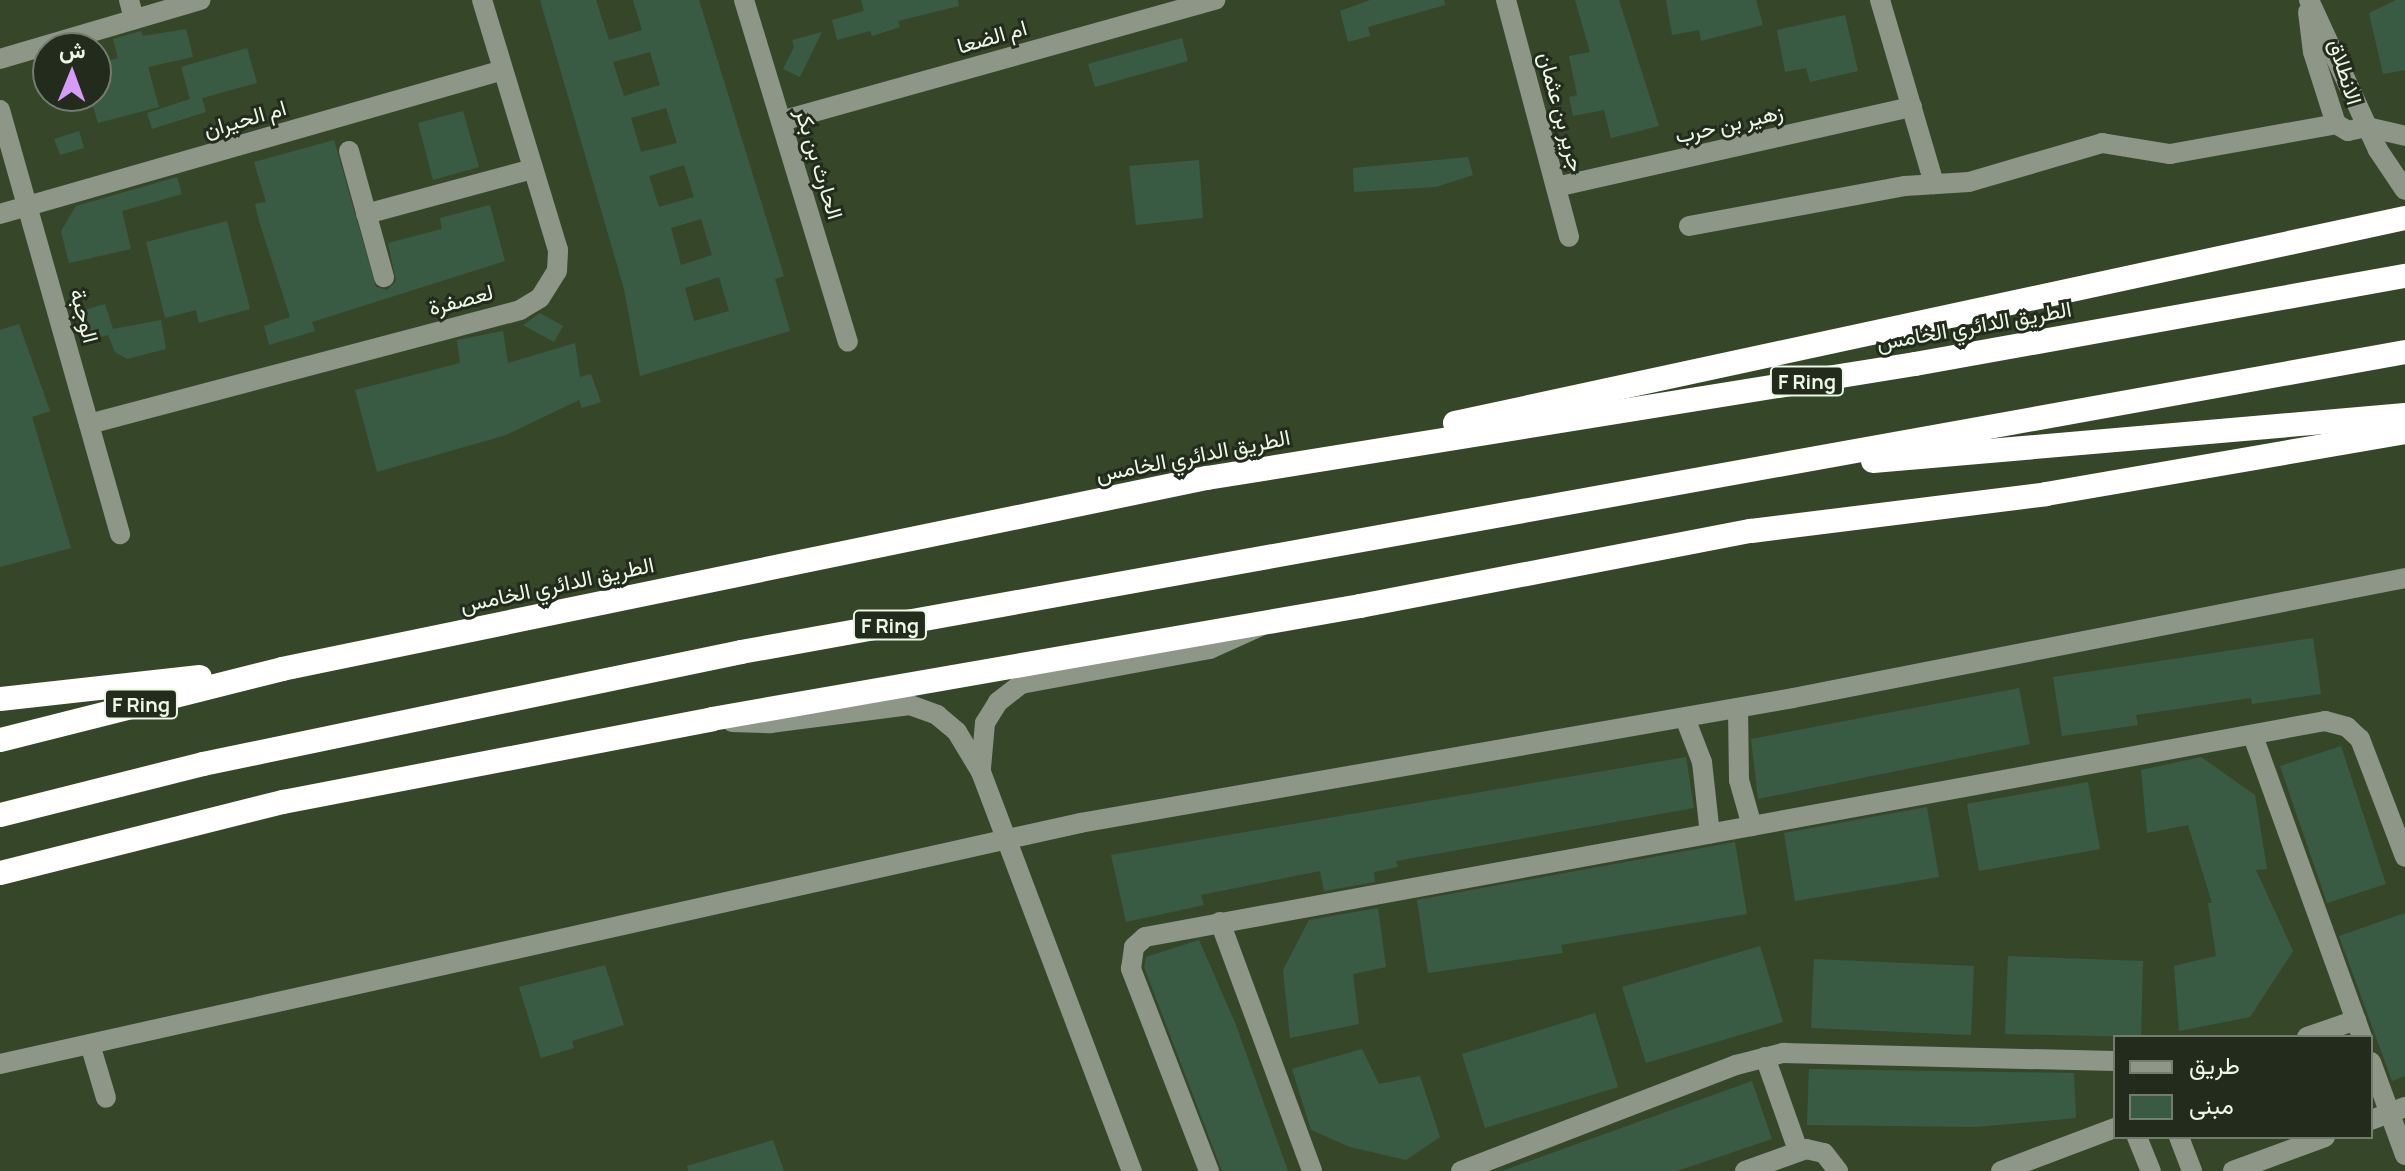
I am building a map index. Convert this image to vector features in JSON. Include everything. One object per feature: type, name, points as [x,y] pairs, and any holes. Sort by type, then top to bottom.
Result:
[{"type":"highway","points":[[1207,478],[2405,218]]},
{"type":"highway","name":"الطريق الدائري الخامس","points":[[0,740],[282,669],[1207,478],[1915,364],[2405,276]]},
{"type":"highway","name":"F Ring","points":[[0,815],[203,764],[726,655],[2405,352]]},
{"type":"highway","points":[[1786,465],[1967,456],[2405,415]]},
{"type":"highway","points":[[0,873],[343,789],[712,719],[1751,531],[2046,494],[2405,432]]},
{"type":"highway","points":[[0,699],[282,669]]},
{"type":"street","points":[[0,59],[132,10],[201,0]]},
{"type":"street","name":"لعصفرة","points":[[89,424],[520,310],[540,298],[557,271],[558,250],[482,0]]},
{"type":"street","name":"الحارث بن بكر","points":[[744,0],[848,342]]},
{"type":"street","name":"ام الضعا","points":[[781,121],[1215,0]]},
{"type":"street","name":"جرير بن عثمان","points":[[1506,0],[1569,237]]},
{"type":"street","points":[[1880,0],[1934,184]]},
{"type":"street","name":"الانطلاق","points":[[2309,0],[2309,34],[2336,124],[2348,131],[2367,127]]},
{"type":"street","name":"الانطلاق","points":[[2309,0],[2367,127],[2405,190]]},
{"type":"street","name":"ام الحيران","points":[[0,214],[503,70]]},
{"type":"street","name":"زهير بن حرب","points":[[1556,187],[1912,107]]},
{"type":"street","name":"الوجبة","points":[[0,110],[120,534]]},
{"type":"street","points":[[1689,226],[1934,184],[1969,182],[2102,143],[2170,154],[2336,124]]},
{"type":"street","points":[[2367,127],[2405,136]]},
{"type":"street","points":[[349,151],[384,277]]},
{"type":"street","points":[[366,214],[533,169]]},
{"type":"street","points":[[0,1064],[1007,839],[1685,718],[2405,578]]},
{"type":"street","points":[[981,772],[985,723],[998,702],[1021,684],[1210,649],[1269,620]]},
{"type":"street","points":[[712,719],[770,723],[910,705],[948,723],[981,772],[1132,1171]]},
{"type":"street","points":[[1738,708],[1739,780],[1752,826]]},
{"type":"street","points":[[1685,718],[1705,774],[1710,834]]},
{"type":"street","points":[[1209,1171],[1130,962],[1134,947],[1145,937],[2325,721],[2354,732],[2364,747],[2405,857]]},
{"type":"street","points":[[2253,736],[2359,1028],[2319,1035]]},
{"type":"street","points":[[1220,922],[1312,1171]]},
{"type":"street","points":[[90,1044],[106,1098]]},
{"type":"street","points":[[1461,1171],[1765,1057],[1820,1050],[2113,1061]]},
{"type":"street","points":[[1765,1057],[1798,1150]]},
{"type":"street","points":[[2373,1068],[2405,1155]]},
{"type":"street","points":[[2001,1171],[2113,1129]]},
{"type":"street","points":[[2138,1139],[2151,1171]]},
{"type":"street","points":[[2180,1139],[2192,1171]]},
{"type":"street","points":[[2233,1171],[2320,1139]]},
{"type":"street","points":[[1745,1171],[1798,1150],[1824,1153],[1838,1171]]},
{"type":"building","points":[[540,0],[596,0],[609,40],[642,30],[633,0],[699,0],[784,276],[775,279],[790,331],[640,376],[624,289]],"holes":[[[650,52],[660,85],[624,96],[613,62]],[[666,108],[677,143],[641,152],[631,118]],[[684,165],[694,197],[659,207],[649,176]],[[701,219],[712,255],[681,265],[671,228]],[[719,277],[729,311],[694,321],[685,288]]]},
{"type":"building","points":[[861,0],[958,0],[959,6],[898,21],[900,27],[872,36],[870,31],[837,40],[832,20],[864,11]]},
{"type":"building","points":[[1370,0],[1444,0],[1445,5],[1368,27],[1370,36],[1348,42],[1340,11]]},
{"type":"building","points":[[1575,0],[1619,0],[1659,126],[1611,138],[1604,110],[1573,116],[1569,97],[1577,95],[1569,56],[1590,52]]},
{"type":"building","points":[[1666,0],[1756,0],[1763,25],[1701,41],[1699,30],[1672,35]]},
{"type":"building","points":[[2396,0],[2405,0],[2405,70],[2383,74],[2369,13]]},
{"type":"building","points":[[1845,15],[1858,71],[1810,82],[1806,68],[1785,72],[1777,30]]},
{"type":"building","points":[[186,29],[193,57],[148,67],[159,107],[98,123],[95,112],[112,112],[112,60],[118,58],[113,39],[141,31],[143,36]]},
{"type":"building","points":[[822,32],[800,77],[783,69],[794,47],[792,40]]},
{"type":"building","points":[[1182,38],[1188,61],[1095,87],[1088,64]]},
{"type":"building","points":[[247,48],[257,83],[202,98],[206,112],[152,129],[147,113],[190,99],[181,67]]},
{"type":"building","points":[[463,111],[479,167],[433,180],[418,123]]},
{"type":"building","points":[[79,131],[84,148],[60,155],[54,139]]},
{"type":"building","points":[[334,140],[376,287],[387,290],[396,281],[388,243],[442,229],[440,218],[490,205],[505,261],[312,322],[315,331],[269,345],[264,326],[290,317],[255,204],[266,202],[254,162]]},
{"type":"building","points":[[1468,157],[1473,175],[1436,187],[1354,192],[1353,168]]},
{"type":"building","points":[[1199,160],[1203,218],[1136,225],[1129,166]]},
{"type":"building","points":[[177,177],[182,194],[122,211],[131,249],[69,263],[61,231],[76,206]]},
{"type":"building","points":[[227,221],[250,309],[199,323],[196,310],[165,318],[146,242]]},
{"type":"building","points":[[105,304],[113,329],[161,320],[166,349],[127,359],[115,352],[108,335],[93,339],[84,310]]},
{"type":"building","points":[[540,313],[563,326],[554,342],[523,325]]},
{"type":"building","points":[[19,324],[50,411],[32,417],[71,548],[0,567],[0,330]]},
{"type":"building","points":[[503,331],[508,363],[575,343],[580,377],[591,374],[601,402],[582,408],[579,400],[506,435],[377,472],[355,390],[460,363],[457,340]]},
{"type":"building","points":[[2313,638],[2321,694],[2252,704],[2251,698],[2136,715],[2138,725],[2062,736],[2053,677]]},
{"type":"building","points":[[2019,688],[2030,744],[1758,799],[1751,739]]},
{"type":"building","points":[[2341,746],[2386,884],[2327,903],[2280,766]]},
{"type":"building","points":[[1686,757],[1694,808],[1396,861],[1398,867],[1374,872],[1375,882],[1324,891],[1320,871],[1201,895],[1204,905],[1126,922],[1111,855]]},
{"type":"building","points":[[2201,757],[2255,795],[2267,869],[2256,870],[2293,951],[2250,1017],[2179,1031],[2174,966],[2216,956],[2208,903],[2212,903],[2188,825],[2147,833],[2141,770]]},
{"type":"building","points":[[2088,782],[2100,849],[1979,871],[1967,804]]},
{"type":"building","points":[[1927,807],[1939,877],[1795,901],[1784,833]]},
{"type":"building","points":[[1735,842],[1747,914],[1561,945],[1563,953],[1428,973],[1417,900]]},
{"type":"building","points":[[1378,908],[1386,967],[1353,974],[1359,1024],[1290,1038],[1283,970],[1309,920]]},
{"type":"building","points":[[2405,913],[2405,1076],[2392,1081],[2339,936]]},
{"type":"building","points":[[1199,940],[1236,1025],[1288,1171],[1222,1171],[1144,967],[1146,957]]},
{"type":"building","points":[[1760,946],[1783,1022],[1646,1063],[1622,987]]},
{"type":"building","points":[[2008,956],[2143,961],[2141,1035],[2005,1034]]},
{"type":"building","points":[[1814,959],[1974,966],[1971,1035],[1811,1028]]},
{"type":"building","points":[[605,965],[624,1025],[572,1041],[574,1048],[541,1058],[519,987]]},
{"type":"building","points":[[1595,1013],[1618,1087],[1485,1128],[1462,1054]]},
{"type":"building","points":[[1362,1049],[1379,1084],[1420,1076],[1440,1137],[1406,1160],[1350,1147],[1311,1130],[1292,1069]]},
{"type":"building","points":[[1809,1069],[2074,1073],[2076,1118],[1976,1127],[1807,1125]]},
{"type":"building","points":[[1752,1081],[1772,1139],[1677,1171],[1502,1171]]},
{"type":"building","points":[[773,1140],[784,1171],[688,1171],[687,1166]]}]
